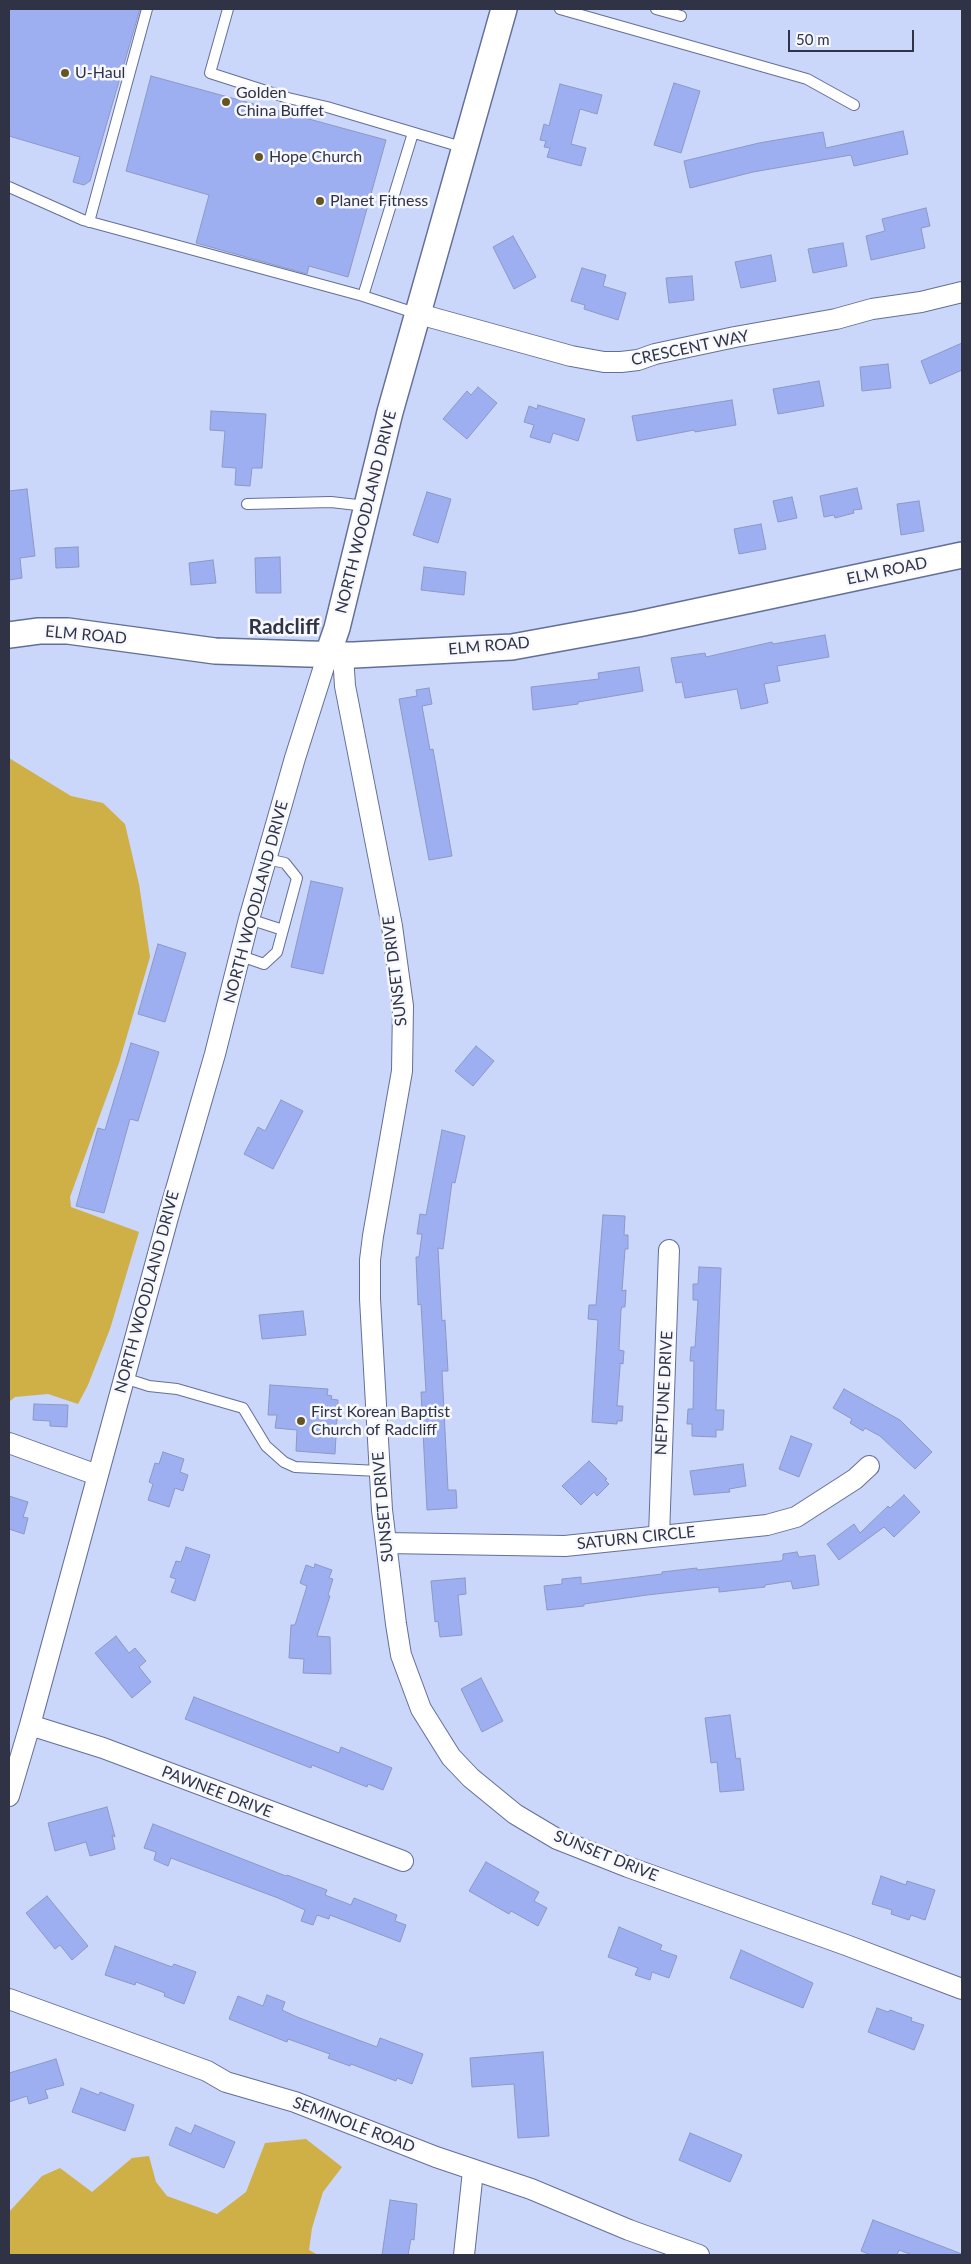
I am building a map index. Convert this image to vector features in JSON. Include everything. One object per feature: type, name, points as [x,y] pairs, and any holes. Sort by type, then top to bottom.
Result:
[{"type":"street","name":"NORTH WOODLAND DRIVE","points":[[9,1796],[241,956],[249,919],[267,859],[336,655],[337,628],[390,412],[504,9]]},
{"type":"street","name":"CRESCENT WAY","points":[[419,314],[571,356],[604,362],[621,362],[638,360],[656,354],[735,337],[836,319],[872,309],[913,303],[962,292]]},
{"type":"street","name":"ELM ROAD","points":[[9,635],[39,631],[68,631],[215,651],[336,655],[512,647],[638,624],[962,555]]},
{"type":"street","name":"SUNSET DRIVE","points":[[336,655],[345,686],[392,926],[403,1006],[402,1071],[370,1260],[379,1471],[386,1542],[401,1655],[413,1691],[435,1735],[452,1758],[490,1795],[516,1814],[557,1839],[628,1867],[846,1945],[962,1990]]},
{"type":"street","name":"NEPTUNE DRIVE","points":[[659,1536],[669,1250]]},
{"type":"street","points":[[9,1443],[97,1475]]},
{"type":"street","name":"SATURN CIRCLE","points":[[386,1542],[565,1546],[782,1522],[796,1517],[821,1502],[855,1479],[869,1466]]},
{"type":"street","name":"PAWNEE DRIVE","points":[[30,1725],[103,1748],[403,1861]]},
{"type":"street","name":"SEMINOLE ROAD","points":[[9,1999],[207,2070],[226,2082],[311,2108],[473,2171],[531,2189],[629,2230],[699,2255]]},
{"type":"street","points":[[464,2255],[473,2171]]},
{"type":"lane","points":[[89,222],[147,9]]},
{"type":"lane","points":[[228,9],[210,73],[288,98],[327,107],[466,148]]},
{"type":"lane","points":[[560,9],[807,79],[854,105]]},
{"type":"lane","points":[[656,9],[681,16]]},
{"type":"lane","points":[[363,296],[413,133]]},
{"type":"lane","points":[[9,187],[89,222],[363,296],[419,314]]},
{"type":"lane","points":[[247,504],[331,502],[366,506]]},
{"type":"lane","points":[[241,956],[264,964],[277,952],[297,878],[285,862],[267,859]]},
{"type":"lane","points":[[249,919],[283,930]]},
{"type":"lane","points":[[124,1378],[149,1386],[177,1389],[243,1408],[266,1446],[284,1462],[295,1467],[379,1471]]},
{"type":"shaded area","points":[[9,758],[71,796],[103,803],[125,824],[139,884],[150,957],[119,1063],[70,1197],[71,1207],[139,1232],[110,1329],[88,1385],[78,1404],[48,1394],[15,1397],[9,1402]]},
{"type":"shaded area","points":[[306,2139],[342,2167],[323,2192],[312,2228],[309,2250],[318,2255],[9,2255],[9,2212],[42,2176],[60,2168],[92,2192],[132,2158],[149,2156],[156,2182],[167,2196],[217,2214],[246,2192],[265,2143]]},
{"type":"building","name":"U-Haul","points":[[9,9],[140,9],[90,181],[84,185],[73,182],[80,157],[9,136]]},
{"type":"building","points":[[151,76],[386,140],[348,277],[309,266],[307,274],[196,243],[209,195],[126,171]]},
{"type":"building","points":[[674,83],[700,91],[681,153],[654,145]]},
{"type":"building","points":[[560,84],[602,95],[597,114],[580,109],[571,144],[586,148],[581,166],[547,157],[550,148],[544,147],[546,141],[540,140],[544,124],[549,126]]},
{"type":"building","points":[[903,131],[908,154],[854,166],[851,155],[753,172],[690,188],[684,161],[759,143],[823,132],[826,148]]},
{"type":"building","points":[[926,208],[930,226],[921,228],[925,248],[871,260],[866,236],[885,231],[882,219]]},
{"type":"building","points":[[513,236],[536,277],[514,289],[493,247]]},
{"type":"building","points":[[843,243],[847,266],[813,273],[808,249]]},
{"type":"building","points":[[771,255],[776,281],[741,288],[735,262]]},
{"type":"building","points":[[582,268],[606,275],[603,286],[626,293],[618,320],[584,309],[585,305],[571,301]]},
{"type":"building","points":[[692,276],[694,300],[669,303],[666,278]]},
{"type":"building","points":[[962,343],[962,370],[930,384],[921,361]]},
{"type":"building","points":[[888,364],[891,388],[862,391],[860,367]]},
{"type":"building","points":[[819,381],[824,406],[778,414],[773,389]]},
{"type":"building","points":[[478,387],[497,403],[467,439],[443,419],[467,391],[471,395]]},
{"type":"building","points":[[732,400],[736,425],[695,432],[694,430],[637,441],[632,416]]},
{"type":"building","points":[[538,405],[585,419],[578,441],[553,433],[550,443],[530,437],[534,425],[524,422],[529,406],[537,409]]},
{"type":"building","points":[[211,411],[266,414],[262,468],[252,468],[250,486],[235,485],[236,468],[222,467],[225,431],[210,430]]},
{"type":"building","points":[[857,488],[862,509],[853,510],[854,513],[835,518],[834,515],[824,517],[820,496]]},
{"type":"building","points":[[27,489],[35,556],[20,558],[22,578],[9,580],[9,491]]},
{"type":"building","points":[[427,492],[451,499],[438,543],[413,535]]},
{"type":"building","points":[[792,497],[797,518],[778,522],[773,501]]},
{"type":"building","points":[[919,501],[924,531],[901,535],[897,504]]},
{"type":"building","points":[[761,524],[766,549],[739,554],[734,529]]},
{"type":"building","points":[[78,547],[79,567],[56,568],[55,548]]},
{"type":"building","points":[[280,557],[281,593],[256,593],[255,558]]},
{"type":"building","points":[[213,560],[216,583],[191,585],[189,563]]},
{"type":"building","points":[[424,567],[466,572],[464,595],[421,590]]},
{"type":"building","points":[[825,635],[829,657],[777,666],[780,681],[764,684],[768,703],[741,709],[737,689],[685,698],[682,682],[676,683],[671,658],[705,653],[706,657],[772,642],[773,644]]},
{"type":"building","points":[[639,667],[643,691],[578,702],[578,704],[533,710],[531,687],[599,679],[598,673]]},
{"type":"building","points":[[429,688],[432,704],[422,706],[430,750],[433,749],[452,856],[429,860],[399,699],[417,696],[416,690]]},
{"type":"building","points":[[311,881],[343,888],[323,974],[291,967]]},
{"type":"building","points":[[158,944],[186,953],[165,1022],[138,1014]]},
{"type":"building","points":[[131,1043],[159,1052],[138,1121],[130,1119],[104,1213],[76,1206],[98,1128],[105,1130]]},
{"type":"building","points":[[476,1046],[494,1061],[473,1086],[455,1071]]},
{"type":"building","points":[[281,1100],[303,1111],[273,1169],[244,1154],[258,1127],[265,1131]]},
{"type":"building","points":[[442,1130],[465,1136],[455,1183],[452,1182],[443,1249],[438,1248],[442,1321],[445,1320],[448,1371],[442,1371],[448,1490],[456,1490],[457,1508],[427,1510],[421,1392],[426,1392],[421,1304],[418,1305],[416,1257],[419,1257],[422,1234],[417,1234],[420,1214],[426,1215]]},
{"type":"building","points":[[603,1215],[625,1216],[624,1235],[628,1235],[622,1291],[626,1290],[625,1307],[622,1307],[621,1310],[619,1350],[624,1351],[623,1364],[620,1363],[617,1406],[623,1406],[622,1421],[617,1421],[617,1424],[592,1422],[598,1320],[588,1319],[589,1305],[596,1305]]},
{"type":"building","points":[[699,1267],[721,1268],[716,1410],[724,1410],[723,1430],[716,1430],[716,1437],[692,1436],[692,1424],[687,1424],[688,1409],[693,1409],[694,1361],[690,1361],[691,1347],[695,1347],[698,1300],[693,1300],[693,1284],[698,1284]]},
{"type":"building","points":[[303,1311],[306,1335],[262,1339],[259,1315]]},
{"type":"building","name":"First Korean Baptist Church of Radcliff","points":[[270,1385],[328,1389],[327,1395],[332,1396],[331,1399],[338,1400],[335,1454],[296,1451],[297,1430],[275,1428],[277,1415],[268,1415]]},
{"type":"building","points":[[844,1389],[900,1420],[932,1452],[915,1469],[880,1436],[865,1428],[863,1431],[850,1423],[852,1419],[833,1408]]},
{"type":"building","points":[[34,1404],[68,1405],[67,1427],[50,1426],[50,1421],[33,1420]]},
{"type":"building","points":[[791,1436],[812,1444],[799,1477],[779,1469]]},
{"type":"building","points":[[163,1452],[184,1459],[180,1472],[188,1475],[183,1491],[175,1488],[169,1507],[148,1500],[153,1484],[149,1482],[155,1463],[159,1464]]},
{"type":"building","points":[[589,1461],[607,1479],[605,1480],[609,1484],[597,1496],[594,1492],[581,1505],[562,1486]]},
{"type":"building","points":[[743,1464],[746,1486],[729,1489],[730,1492],[694,1495],[690,1471]]},
{"type":"building","points":[[904,1495],[920,1512],[894,1537],[884,1527],[839,1560],[827,1544],[854,1524],[860,1533],[888,1506],[890,1508]]},
{"type":"building","points":[[9,1496],[28,1502],[23,1517],[28,1518],[24,1534],[9,1529]]},
{"type":"building","points":[[186,1547],[210,1555],[195,1601],[171,1592],[176,1579],[170,1577],[176,1561],[181,1562]]},
{"type":"building","points":[[797,1552],[799,1557],[815,1555],[819,1585],[793,1589],[791,1581],[765,1585],[765,1587],[719,1592],[719,1587],[647,1595],[584,1604],[584,1606],[547,1610],[544,1586],[562,1584],[562,1579],[581,1577],[581,1584],[662,1574],[662,1572],[781,1561],[783,1554]]},
{"type":"building","points":[[315,1564],[332,1570],[329,1578],[333,1579],[328,1595],[330,1596],[317,1636],[330,1637],[331,1674],[303,1673],[304,1659],[289,1658],[291,1625],[295,1625],[307,1586],[300,1583],[306,1565],[314,1568]]},
{"type":"building","points":[[465,1578],[466,1594],[458,1595],[462,1635],[440,1637],[438,1621],[435,1622],[431,1581]]},
{"type":"building","points":[[116,1636],[129,1653],[135,1648],[146,1661],[139,1667],[151,1682],[132,1698],[95,1653]]},
{"type":"building","points":[[481,1678],[503,1721],[482,1732],[461,1689]]},
{"type":"building","points":[[194,1697],[339,1753],[341,1747],[392,1768],[383,1790],[368,1784],[367,1787],[312,1765],[311,1768],[185,1719]]},
{"type":"building","points":[[730,1715],[736,1759],[740,1758],[744,1790],[720,1792],[717,1762],[711,1763],[705,1718]]},
{"type":"building","points":[[107,1807],[115,1837],[112,1835],[115,1849],[90,1856],[86,1842],[55,1851],[48,1823]]},
{"type":"building","points":[[153,1824],[327,1890],[325,1895],[351,1905],[354,1898],[397,1915],[395,1921],[406,1925],[400,1942],[330,1915],[329,1919],[317,1915],[313,1925],[301,1921],[305,1910],[278,1898],[171,1858],[168,1866],[154,1860],[156,1852],[144,1848]]},
{"type":"building","points":[[486,1862],[539,1892],[534,1901],[547,1908],[538,1926],[511,1911],[509,1914],[469,1891]]},
{"type":"building","points":[[881,1876],[906,1885],[907,1881],[935,1890],[925,1920],[911,1915],[909,1920],[891,1914],[892,1910],[872,1904]]},
{"type":"building","points":[[47,1896],[88,1946],[72,1960],[60,1945],[55,1949],[26,1913]]},
{"type":"building","points":[[619,1927],[662,1945],[660,1950],[677,1956],[669,1978],[652,1972],[650,1980],[635,1975],[638,1968],[608,1957]]},
{"type":"building","points":[[115,1946],[172,1967],[174,1964],[196,1972],[184,2004],[164,1996],[165,1993],[136,1982],[135,1985],[105,1975]]},
{"type":"building","points":[[741,1950],[813,1983],[803,2008],[730,1978]]},
{"type":"building","points":[[267,1995],[285,2002],[282,2010],[297,2017],[377,2047],[380,2038],[423,2054],[412,2084],[397,2078],[396,2081],[351,2064],[350,2066],[328,2058],[330,2054],[288,2039],[287,2042],[229,2019],[238,1996],[263,2006]]},
{"type":"building","points":[[877,2008],[888,2012],[890,2010],[912,2018],[911,2021],[924,2025],[914,2050],[868,2032]]},
{"type":"building","points":[[543,2052],[549,2136],[518,2138],[514,2084],[472,2087],[470,2058]]},
{"type":"building","points":[[56,2059],[64,2085],[45,2090],[48,2098],[29,2104],[27,2096],[9,2102],[9,2073]]},
{"type":"building","points":[[81,2088],[99,2095],[100,2092],[134,2105],[125,2131],[72,2112]]},
{"type":"building","points":[[195,2125],[235,2142],[224,2168],[169,2145],[176,2127],[191,2134]]},
{"type":"building","points":[[690,2133],[742,2155],[730,2182],[679,2160]]},
{"type":"building","points":[[390,2200],[417,2204],[414,2240],[411,2239],[408,2255],[382,2255]]},
{"type":"building","points":[[873,2220],[962,2255],[912,2255],[899,2250],[897,2255],[871,2255],[861,2251]]},
{"type":"place","name":"U-Haul","points":[[65,73]]},
{"type":"place","name":"Golden China Buffet","points":[[226,102]]},
{"type":"place","name":"Hope Church","points":[[259,157]]},
{"type":"place","name":"Planet Fitness","points":[[320,201]]},
{"type":"place","name":"First Korean Baptist Church of Radcliff","points":[[301,1421]]},
{"type":"district","name":"Radcliff","points":[[284,627]]}]
